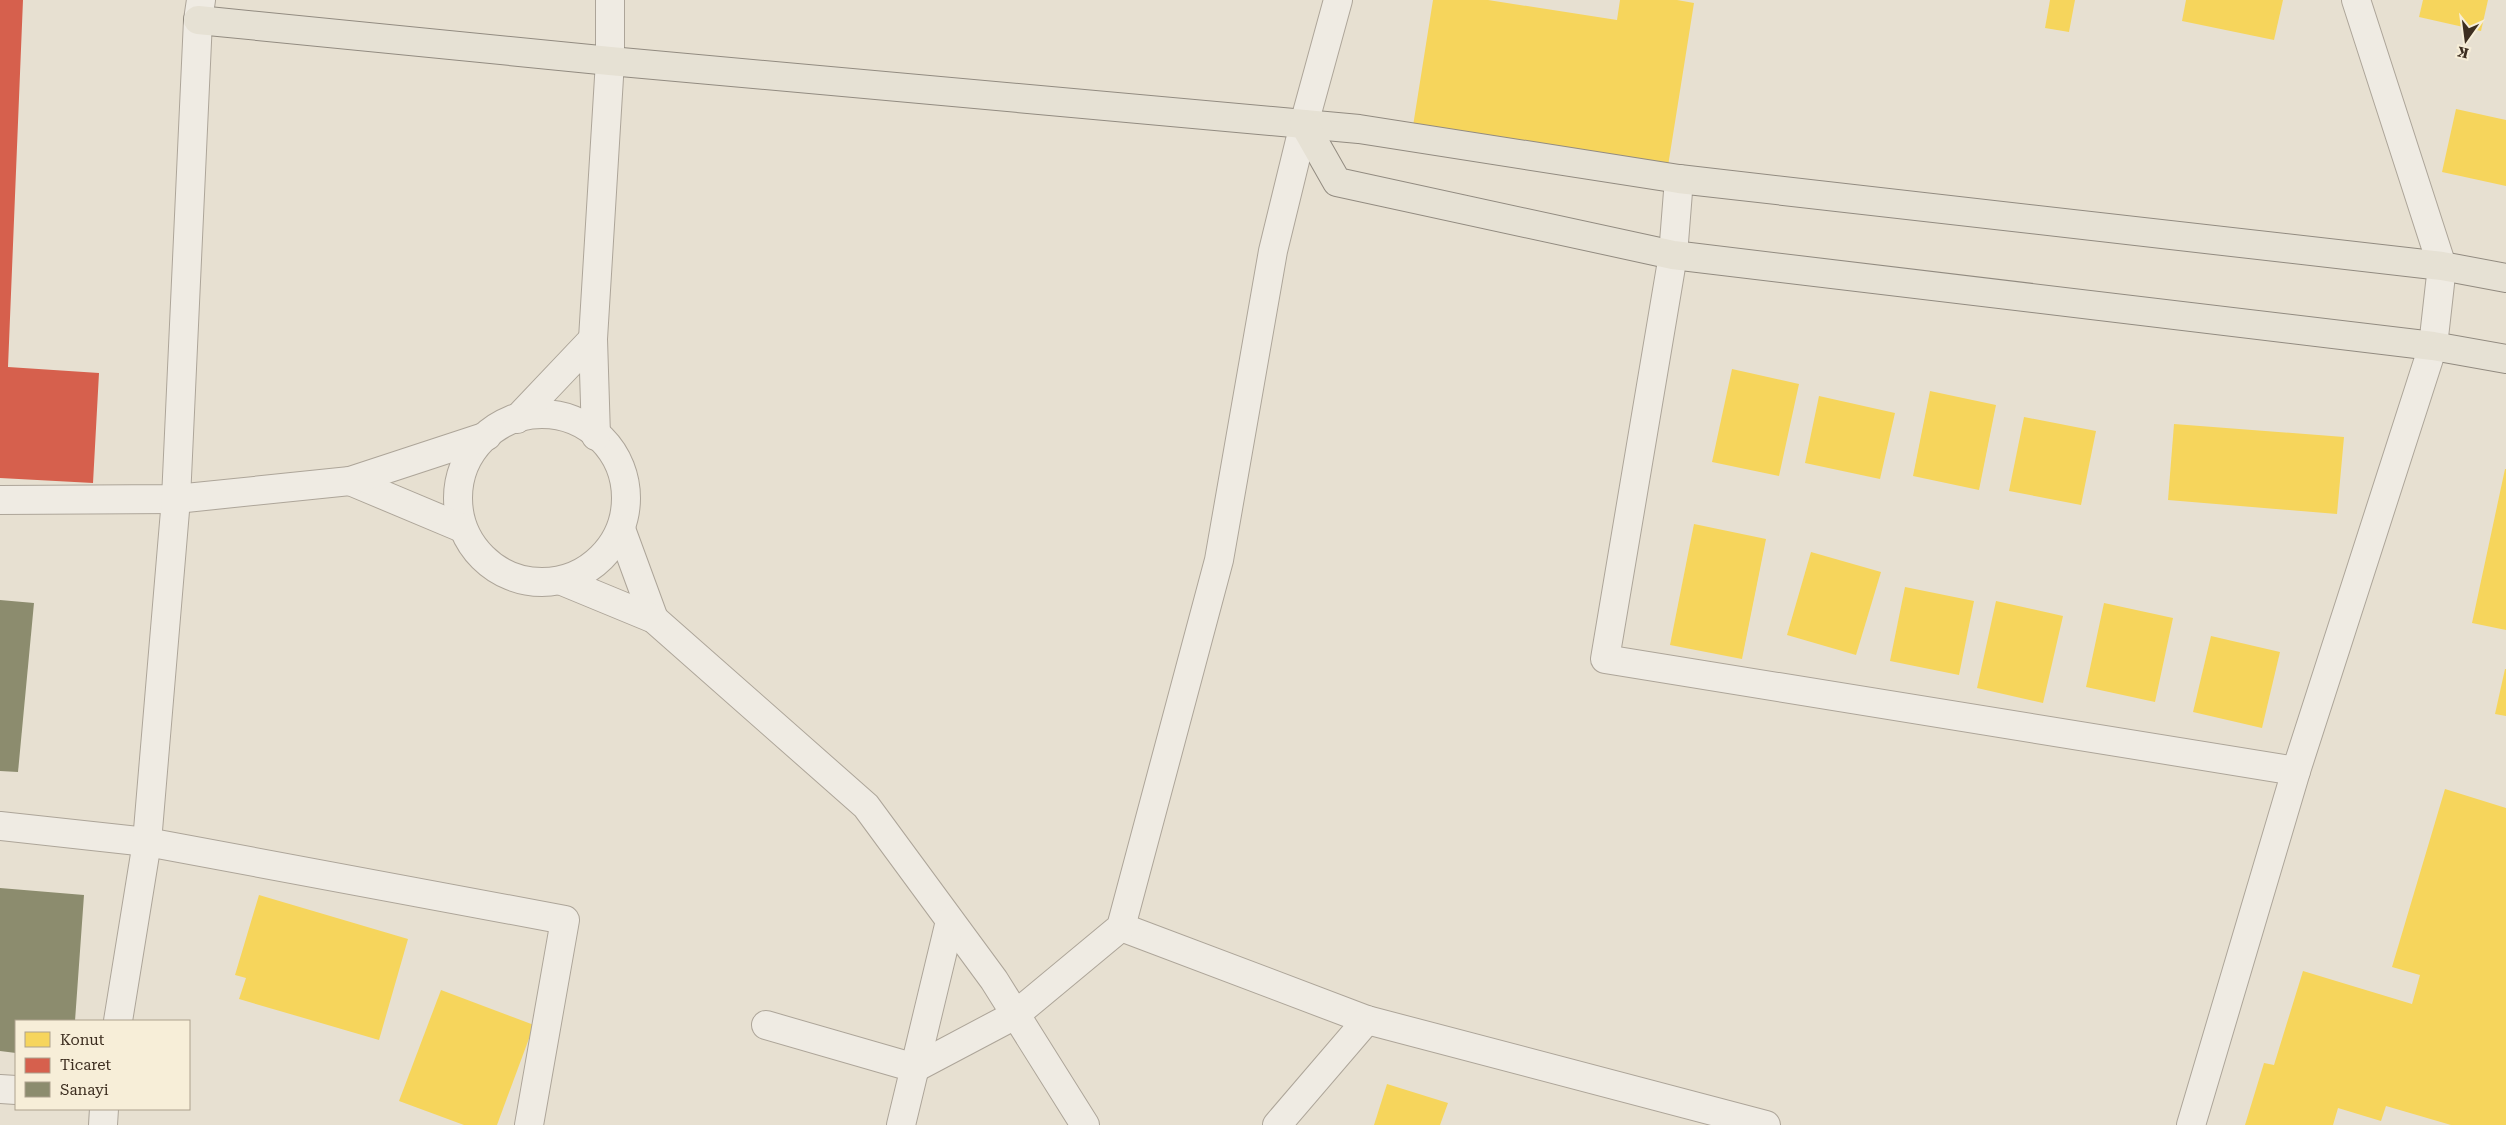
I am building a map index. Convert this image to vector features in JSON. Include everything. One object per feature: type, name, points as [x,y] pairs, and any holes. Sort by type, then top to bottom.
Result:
[{"type":"main road","points":[[199,10],[610,61],[1359,129],[1679,178],[2442,266],[2506,278]]},
{"type":"main road","points":[[1304,124],[1337,182],[1672,255],[2433,346],[2506,359]]},
{"type":"street","points":[[596,436],[592,339],[610,61],[610,0]]},
{"type":"street","points":[[766,1025],[915,1068],[1015,1015],[1121,927],[1219,560],[1273,251],[1304,124],[1338,0]]},
{"type":"street","points":[[2191,1125],[2296,771],[2433,346],[2442,266],[2356,0]]},
{"type":"street","points":[[118,1020],[147,842],[176,499],[199,10]]},
{"type":"street","points":[[1679,178],[1672,255],[1605,659],[2296,771]]},
{"type":"street","points":[[517,419],[592,339]]},
{"type":"street","points":[[562,581],[598,563],[621,529],[627,489],[612,451],[582,423],[542,413],[502,422],[472,449],[456,487],[462,528],[484,562],[520,581],[562,581],[654,619],[866,806],[994,980],[1085,1125]]},
{"type":"street","points":[[0,500],[176,499],[350,481],[487,436]]},
{"type":"street","points":[[350,481],[462,528]]},
{"type":"street","points":[[621,529],[654,619]]},
{"type":"street","points":[[0,826],[147,842],[566,920],[529,1125]]},
{"type":"street","points":[[901,1125],[950,922]]},
{"type":"street","points":[[1121,927],[1367,1020],[1766,1125]]},
{"type":"street","points":[[1277,1125],[1367,1020]]},
{"type":"street","points":[[0,1089],[15,1090]]},
{"type":"street","points":[[103,1125],[104,1110]]},
{"type":"building: Konut","points":[[1433,0],[1488,0],[1617,20],[1620,0],[1677,0],[1694,3],[1668,166],[1413,126]]},
{"type":"building: Konut","points":[[2050,0],[2075,0],[2069,32],[2045,28]]},
{"type":"building: Konut","points":[[2186,0],[2283,0],[2274,40],[2182,21]]},
{"type":"building: Konut","points":[[2423,0],[2488,0],[2481,31],[2419,17]]},
{"type":"building: Konut","points":[[2456,109],[2506,120],[2506,186],[2442,172]]},
{"type":"building: Konut","points":[[1732,369],[1799,384],[1779,476],[1712,462]]},
{"type":"building: Konut","points":[[1930,391],[1996,405],[1979,490],[1913,476]]},
{"type":"building: Konut","points":[[1819,396],[1895,413],[1880,479],[1805,463]]},
{"type":"building: Konut","points":[[2024,417],[2096,431],[2081,505],[2009,491]]},
{"type":"building: Konut","points":[[2174,424],[2344,437],[2337,514],[2168,500]]},
{"type":"building: Konut","points":[[2506,469],[2506,630],[2472,623]]},
{"type":"building: Konut","points":[[1694,524],[1766,539],[1742,659],[1670,645]]},
{"type":"building: Konut","points":[[1811,552],[1881,572],[1856,655],[1787,635]]},
{"type":"building: Konut","points":[[1905,587],[1974,601],[1959,675],[1890,661]]},
{"type":"building: Konut","points":[[1996,601],[2063,616],[2043,703],[1977,688]]},
{"type":"building: Konut","points":[[2104,603],[2173,618],[2155,702],[2086,687]]},
{"type":"building: Konut","points":[[2211,636],[2280,652],[2262,728],[2193,712]]},
{"type":"building: Konut","points":[[2506,669],[2506,716],[2495,714]]},
{"type":"building: Konut","points":[[2445,789],[2506,808],[2506,1125],[2451,1125],[2386,1106],[2381,1121],[2338,1108],[2333,1125],[2245,1125],[2264,1063],[2274,1065],[2303,971],[2412,1004],[2420,975],[2392,967]]},
{"type":"building: Konut","points":[[259,895],[408,939],[379,1040],[239,999],[246,978],[235,975]]},
{"type":"building: Konut","points":[[441,990],[534,1025],[497,1125],[464,1125],[399,1101]]},
{"type":"building: Konut","points":[[1387,1084],[1448,1103],[1440,1125],[1374,1125]]},
{"type":"building: Ticaret","points":[[0,0],[23,0],[8,367],[99,373],[93,483],[0,478]]},
{"type":"building: Sanayi","points":[[0,600],[34,603],[18,772],[0,771]]},
{"type":"building: Sanayi","points":[[0,888],[84,895],[75,1020],[15,1020],[15,1053],[0,1051]]}]
